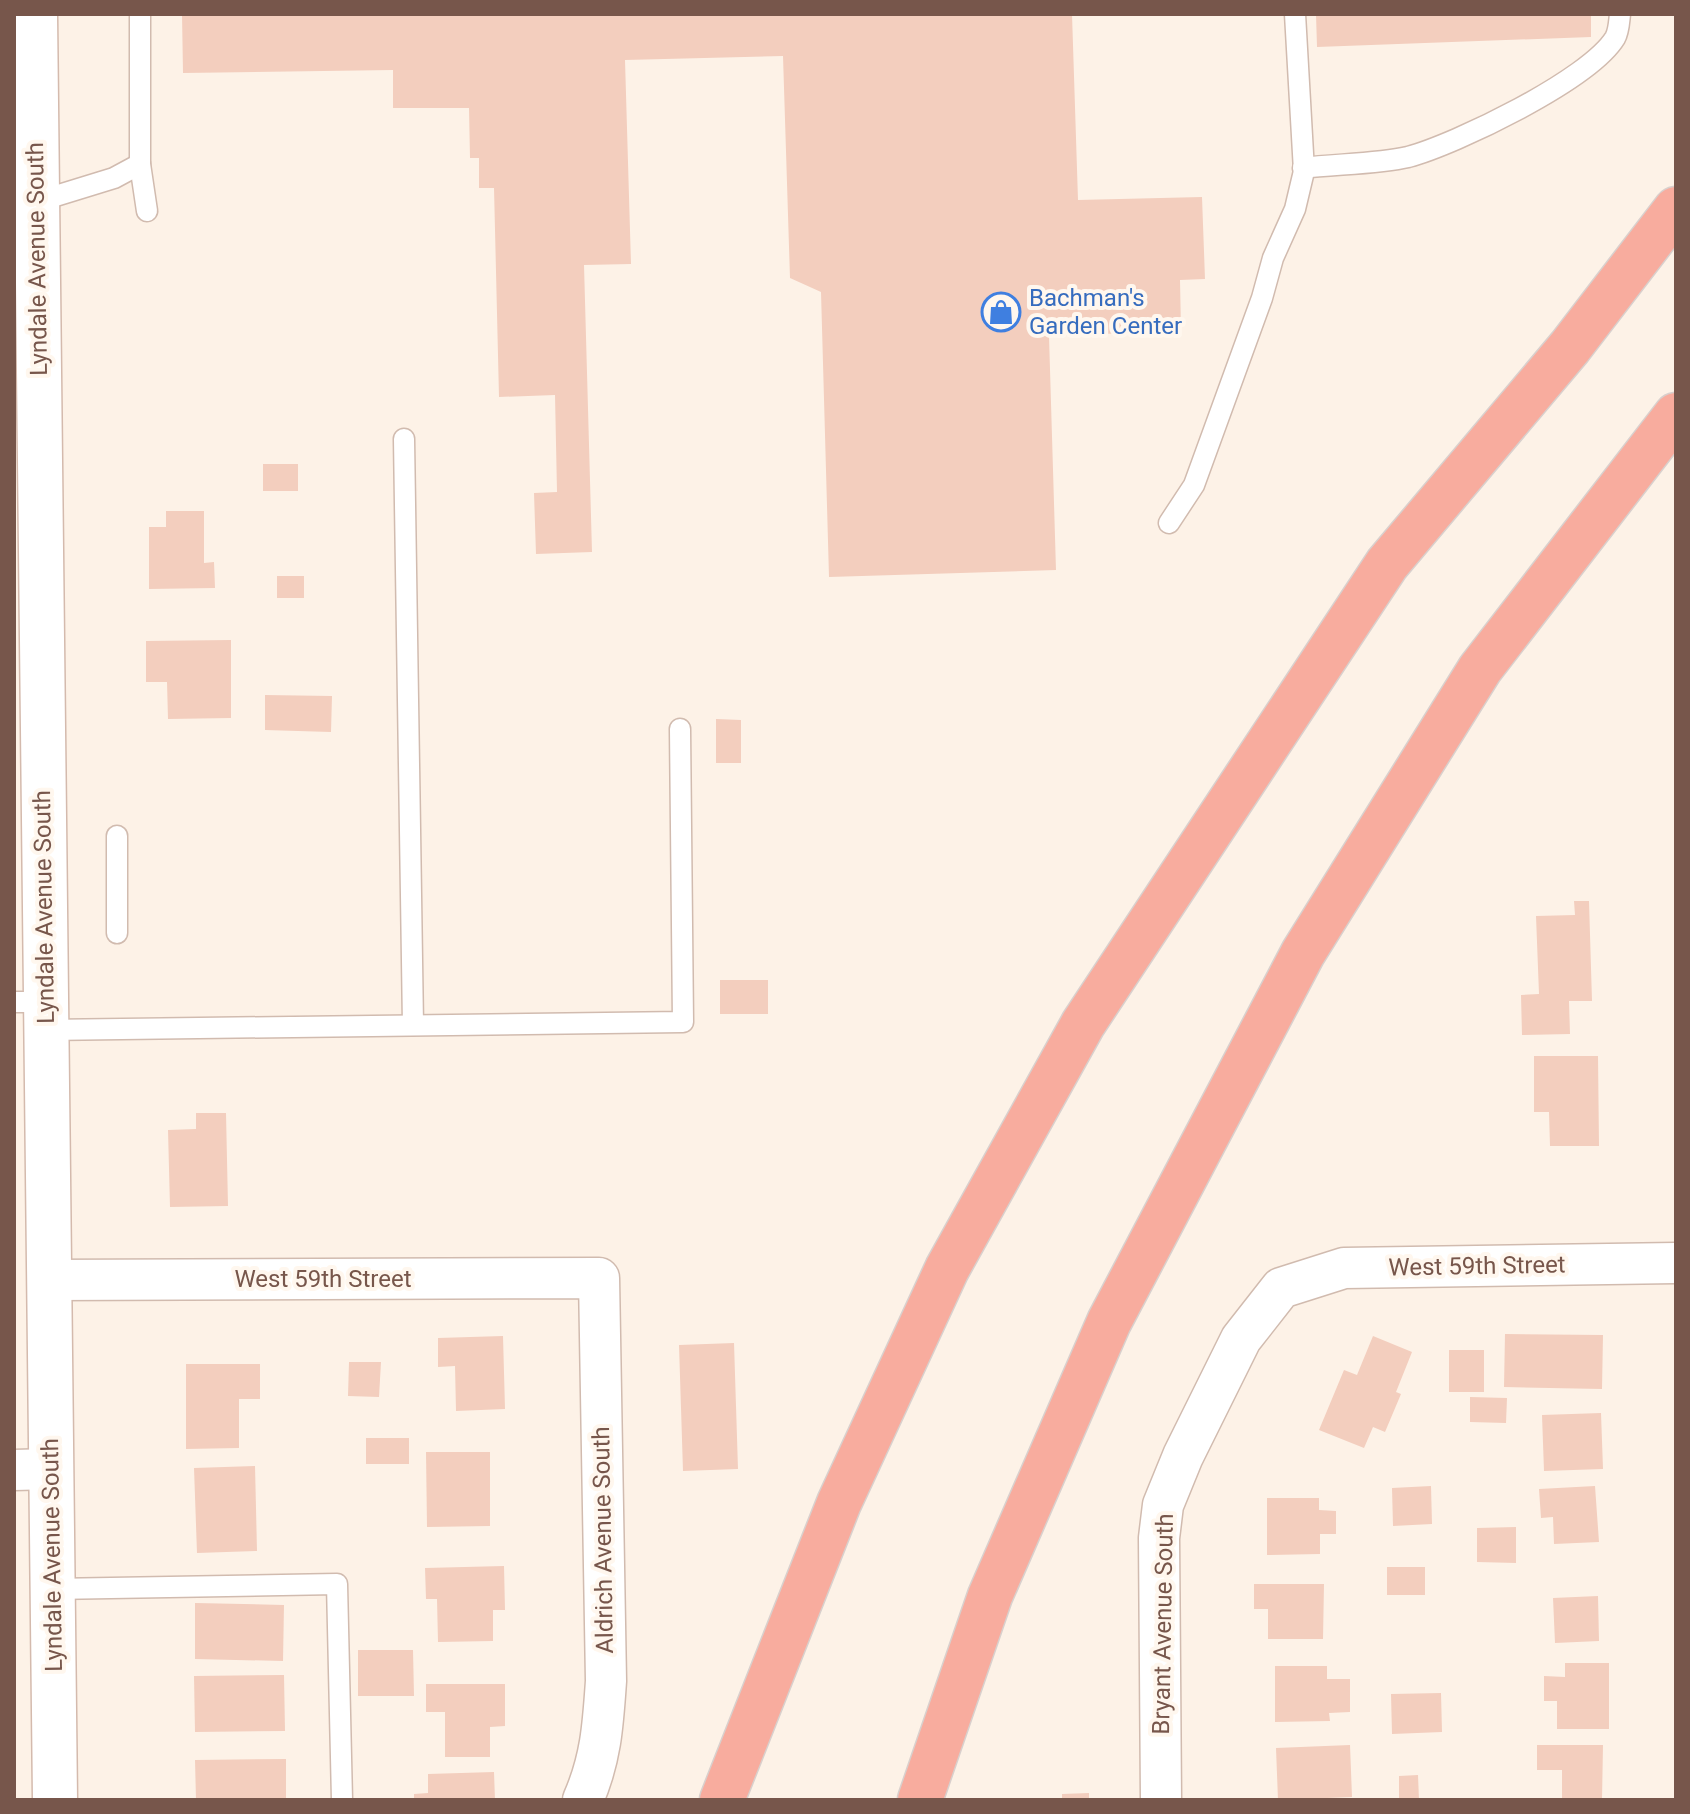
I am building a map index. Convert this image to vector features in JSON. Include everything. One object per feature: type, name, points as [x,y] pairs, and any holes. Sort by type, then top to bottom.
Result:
[{"type":"highway","points":[[722,1800],[839,1503],[947,1269],[1083,1024],[1387,564],[1570,347],[1676,209]]},
{"type":"highway","points":[[920,1800],[990,1596],[1109,1322],[1303,953],[1480,669],[1676,415]]},
{"type":"main road","name":"Lyndale Avenue South","points":[[35,14],[25,145],[25,202],[35,1011],[48,1280],[33,1470],[53,1589],[55,1800]]},
{"type":"street","name":"West 59th Street","points":[[1281,1288],[1344,1268],[1676,1263]]},
{"type":"street","name":"West 59th Street","points":[[48,1280],[599,1278]]},
{"type":"street","name":"Aldrich Avenue South","points":[[583,1800],[596,1770],[606,1681],[599,1278]]},
{"type":"street","name":"Bryant Avenue South","points":[[1161,1800],[1159,1538],[1163,1505],[1183,1456],[1241,1339],[1281,1288]]},
{"type":"lane","points":[[140,14],[140,164],[147,211]]},
{"type":"lane","points":[[1169,523],[1194,485],[1262,298],[1273,258],[1295,209],[1303,168],[1295,14]]},
{"type":"lane","points":[[1303,168],[1407,157],[1467,133],[1553,89],[1600,56],[1616,36],[1620,14]]},
{"type":"lane","points":[[25,202],[114,178],[140,164]]},
{"type":"lane","points":[[404,439],[413,1025]]},
{"type":"lane","points":[[35,1011],[413,1025],[683,1022],[680,729]]},
{"type":"lane","points":[[117,836],[117,933]]},
{"type":"lane","points":[[53,1589],[337,1584],[342,1800]]},
{"type":"building","name":"Bachman's Garden Center","points":[[182,14],[1072,14],[1078,200],[1202,197],[1205,279],[1180,280],[1181,331],[1049,336],[1056,570],[829,577],[821,292],[790,278],[783,56],[625,60],[631,264],[584,265],[592,552],[536,554],[534,493],[557,492],[555,395],[499,397],[494,188],[479,188],[479,158],[470,158],[469,108],[393,108],[393,70],[183,73]]},
{"type":"building","points":[[1316,14],[1591,14],[1591,37],[1317,47]]},
{"type":"building","points":[[263,464],[298,464],[298,491],[263,491]]},
{"type":"building","points":[[166,511],[204,511],[204,563],[214,562],[215,588],[149,589],[149,527],[166,527]]},
{"type":"building","points":[[277,576],[304,576],[304,598],[277,598]]},
{"type":"building","points":[[231,640],[231,718],[168,719],[167,682],[146,682],[146,641]]},
{"type":"building","points":[[265,695],[332,696],[331,732],[265,730]]},
{"type":"building","points":[[716,719],[741,720],[741,763],[716,763]]},
{"type":"building","points":[[1574,901],[1589,901],[1592,1001],[1569,1001],[1570,1034],[1522,1035],[1521,995],[1539,994],[1536,916],[1575,915]]},
{"type":"building","points":[[720,980],[768,980],[768,1014],[720,1014]]},
{"type":"building","points":[[1534,1056],[1598,1056],[1599,1146],[1550,1146],[1549,1112],[1534,1112]]},
{"type":"building","points":[[196,1113],[226,1113],[228,1206],[170,1207],[168,1130],[196,1129]]},
{"type":"building","points":[[1505,1334],[1603,1335],[1602,1389],[1504,1387]]},
{"type":"building","points":[[503,1336],[505,1409],[456,1411],[455,1366],[438,1367],[438,1338]]},
{"type":"building","points":[[1373,1336],[1412,1352],[1396,1392],[1401,1394],[1385,1432],[1373,1427],[1364,1448],[1319,1430],[1344,1370],[1357,1375]]},
{"type":"building","points":[[734,1343],[738,1469],[683,1471],[679,1345]]},
{"type":"building","points":[[1449,1350],[1484,1350],[1484,1392],[1449,1392]]},
{"type":"building","points":[[349,1362],[381,1362],[379,1397],[348,1396]]},
{"type":"building","points":[[186,1364],[260,1364],[260,1399],[239,1399],[239,1448],[186,1449]]},
{"type":"building","points":[[1470,1397],[1507,1398],[1506,1423],[1470,1422]]},
{"type":"building","points":[[1601,1413],[1603,1469],[1544,1471],[1542,1415]]},
{"type":"building","points":[[366,1438],[409,1438],[409,1464],[366,1464]]},
{"type":"building","points":[[426,1452],[490,1452],[490,1526],[427,1527]]},
{"type":"building","points":[[255,1466],[257,1551],[197,1553],[194,1468]]},
{"type":"building","points":[[1431,1486],[1432,1524],[1393,1526],[1392,1488]]},
{"type":"building","points":[[1595,1486],[1599,1542],[1554,1544],[1553,1517],[1541,1518],[1539,1489]]},
{"type":"building","points":[[1267,1498],[1319,1498],[1319,1510],[1336,1511],[1336,1534],[1320,1534],[1320,1554],[1267,1555]]},
{"type":"building","points":[[1516,1527],[1516,1563],[1477,1562],[1477,1528]]},
{"type":"building","points":[[504,1566],[505,1610],[493,1610],[493,1641],[438,1642],[437,1599],[426,1599],[425,1568]]},
{"type":"building","points":[[1387,1567],[1425,1567],[1425,1595],[1387,1595]]},
{"type":"building","points":[[1254,1584],[1324,1584],[1323,1639],[1268,1639],[1268,1609],[1254,1609]]},
{"type":"building","points":[[1598,1596],[1599,1641],[1555,1643],[1553,1598]]},
{"type":"building","points":[[195,1603],[284,1605],[283,1661],[195,1659]]},
{"type":"building","points":[[358,1650],[413,1650],[414,1696],[358,1696]]},
{"type":"building","points":[[1565,1663],[1609,1663],[1609,1729],[1557,1729],[1557,1701],[1544,1701],[1544,1676],[1565,1677]]},
{"type":"building","points":[[1275,1666],[1327,1666],[1327,1679],[1350,1679],[1350,1712],[1329,1713],[1330,1721],[1275,1722]]},
{"type":"building","points":[[284,1675],[285,1731],[195,1732],[194,1676]]},
{"type":"building","points":[[426,1684],[505,1684],[505,1726],[490,1727],[490,1757],[445,1757],[445,1712],[426,1712]]},
{"type":"building","points":[[1441,1693],[1442,1732],[1392,1734],[1391,1694]]},
{"type":"building","points":[[1350,1745],[1352,1797],[1278,1800],[1276,1748]]},
{"type":"building","points":[[1537,1745],[1603,1745],[1602,1800],[1562,1800],[1562,1770],[1537,1770]]},
{"type":"building","points":[[286,1759],[286,1800],[196,1800],[195,1760]]},
{"type":"building","points":[[494,1772],[495,1800],[414,1800],[414,1794],[428,1793],[428,1774]]},
{"type":"building","points":[[1418,1775],[1419,1800],[1399,1800],[1399,1776]]},
{"type":"building","points":[[1089,1793],[1089,1800],[1062,1800],[1062,1794]]},
{"type":"place","name":"Bachman's Garden Center","points":[[1001,312]]}]
